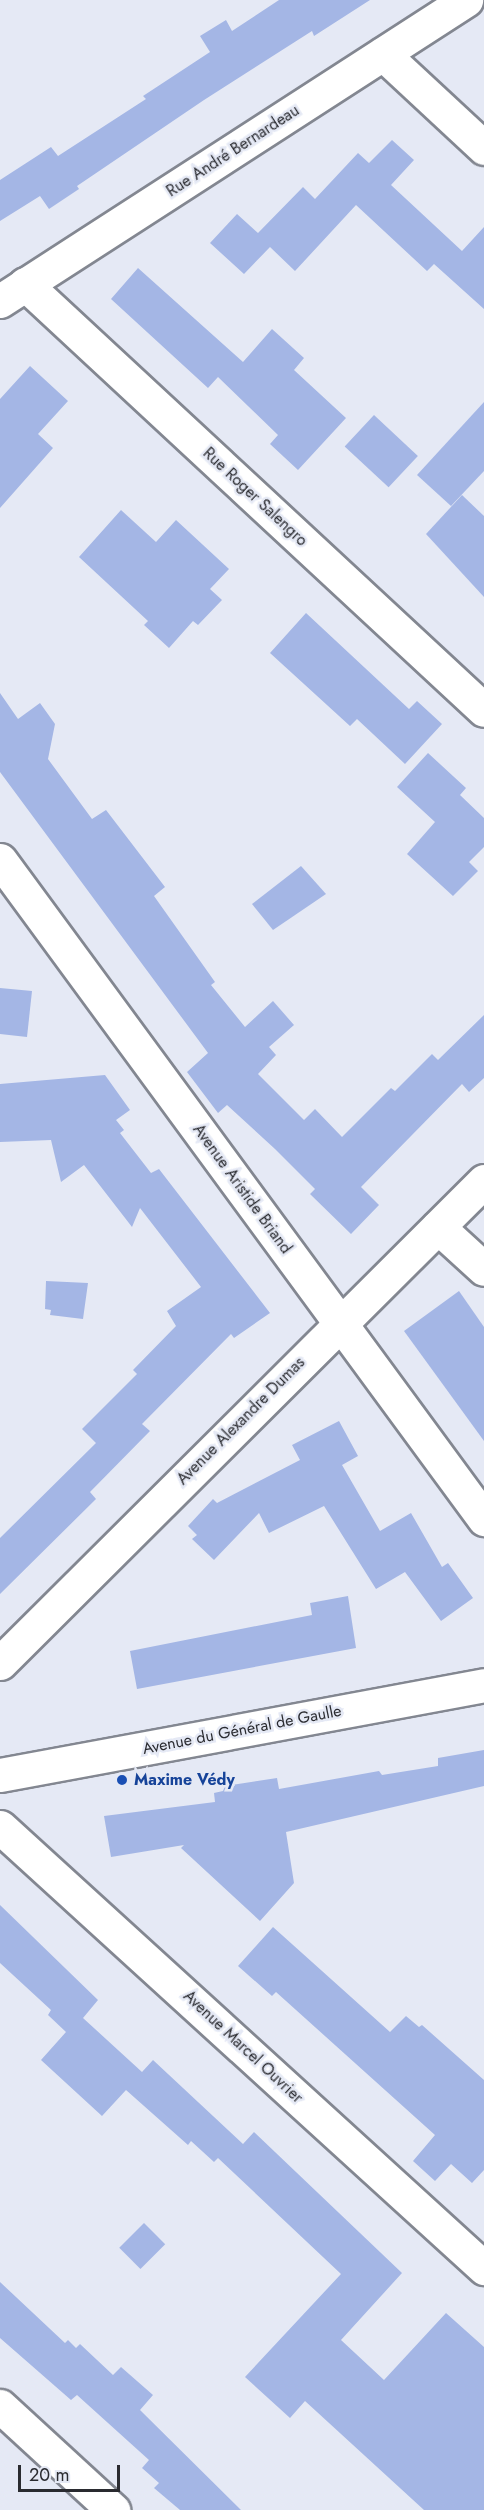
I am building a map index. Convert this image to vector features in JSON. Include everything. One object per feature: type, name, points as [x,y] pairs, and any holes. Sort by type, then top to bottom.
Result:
[{"type":"street","name":"Rue André Bernardeau","points":[[12,293],[466,0]]},
{"type":"street","points":[[383,54],[484,148]]},
{"type":"street","name":"Rue Roger Salengro","points":[[12,293],[484,710]]},
{"type":"street","name":"Avenue Aristide Briand","points":[[0,860],[484,1518]]},
{"type":"street","name":"Avenue Alexandre Dumas","points":[[0,1663],[484,1181]]},
{"type":"street","points":[[438,1227],[484,1269]]},
{"type":"street","name":"Avenue du Général de Gaulle","points":[[0,1775],[484,1685]]},
{"type":"street","name":"Avenue Marcel Ouvrier","points":[[0,1827],[484,2268]]},
{"type":"street","points":[[0,2406],[113,2510]]},
{"type":"building","points":[[279,0],[370,0],[314,36],[312,31],[204,100],[77,186],[79,189],[49,209],[40,196],[0,221],[0,180],[51,147],[58,156],[146,99],[143,96],[210,52],[200,36],[226,20],[232,31]]},
{"type":"building","points":[[392,140],[414,160],[391,185],[462,251],[484,227],[484,309],[434,264],[427,271],[356,205],[295,271],[270,247],[244,274],[210,243],[237,214],[258,233],[303,187],[315,199],[358,153],[369,163]]},
{"type":"building","points":[[138,268],[243,362],[272,329],[304,358],[294,370],[346,418],[298,470],[270,444],[278,435],[218,377],[208,388],[111,299]]},
{"type":"building","points":[[30,366],[68,401],[38,434],[53,448],[0,508],[0,399]]},
{"type":"building","points":[[484,402],[484,471],[451,506],[417,475]]},
{"type":"building","points":[[374,415],[418,456],[389,487],[345,446]]},
{"type":"building","points":[[462,495],[484,516],[484,597],[426,534]]},
{"type":"building","points":[[121,510],[156,542],[176,520],[229,569],[210,589],[222,600],[198,625],[193,621],[169,648],[144,625],[148,621],[79,557]]},
{"type":"building","points":[[306,613],[409,709],[417,701],[442,724],[405,764],[357,719],[350,726],[270,653]]},
{"type":"building","points":[[0,693],[18,719],[40,703],[55,724],[48,759],[92,819],[106,810],[165,887],[154,896],[215,982],[211,985],[245,1027],[273,1001],[294,1025],[269,1047],[276,1055],[258,1074],[304,1120],[315,1109],[342,1137],[391,1088],[395,1091],[432,1054],[438,1060],[484,1015],[484,1078],[469,1092],[462,1084],[361,1187],[379,1205],[351,1234],[310,1194],[315,1189],[227,1105],[218,1113],[187,1072],[208,1053],[0,772]]},
{"type":"building","points":[[428,753],[466,788],[460,795],[484,818],[484,847],[469,862],[478,871],[453,896],[407,854],[435,822],[397,787]]},
{"type":"building","points":[[301,866],[326,894],[273,930],[252,904]]},
{"type":"building","points":[[0,988],[32,991],[27,1037],[0,1034]]},
{"type":"building","points":[[105,1075],[130,1110],[116,1120],[124,1130],[120,1133],[151,1173],[159,1169],[270,1313],[234,1338],[231,1334],[142,1424],[150,1431],[90,1492],[96,1499],[0,1594],[0,1538],[96,1443],[82,1429],[137,1374],[133,1370],[176,1326],[167,1311],[201,1287],[140,1208],[132,1227],[84,1165],[61,1182],[51,1140],[0,1142],[0,1084]]},
{"type":"building","points":[[46,1281],[88,1283],[83,1319],[50,1315],[51,1310],[45,1309]]},
{"type":"building","points":[[459,1291],[484,1327],[484,1441],[404,1331]]},
{"type":"building","points":[[339,1421],[358,1456],[342,1465],[380,1531],[411,1513],[442,1567],[448,1563],[473,1598],[441,1621],[405,1572],[376,1589],[324,1506],[269,1533],[259,1513],[214,1560],[192,1539],[197,1535],[188,1526],[213,1499],[217,1503],[300,1460],[292,1445]]},
{"type":"building","points":[[348,1596],[356,1648],[137,1689],[130,1651],[312,1615],[310,1603]]},
{"type":"building","points":[[484,1750],[484,1786],[286,1832],[294,1883],[260,1921],[181,1848],[184,1845],[111,1857],[104,1816],[215,1802],[214,1793],[223,1791],[225,1786],[277,1778],[279,1789],[379,1771],[382,1775],[438,1766],[438,1758]]},
{"type":"building","points":[[0,1905],[98,2000],[83,2018],[142,2072],[153,2060],[243,2144],[254,2132],[402,2273],[341,2340],[384,2380],[446,2313],[484,2347],[484,2510],[424,2510],[305,2401],[290,2418],[245,2377],[341,2274],[218,2158],[214,2162],[191,2141],[188,2145],[126,2090],[102,2116],[41,2060],[66,2032],[48,2015],[51,2010],[0,1963]]},
{"type":"building","points":[[273,1927],[390,2032],[406,2016],[419,2027],[422,2025],[484,2080],[484,2170],[472,2183],[451,2164],[435,2181],[413,2161],[435,2135],[276,1992],[272,1996],[238,1966]]},
{"type":"building","points":[[144,2223],[165,2244],[140,2269],[119,2248]]},
{"type":"building","points":[[0,2282],[65,2343],[68,2340],[76,2348],[80,2344],[113,2375],[121,2367],[153,2395],[140,2410],[241,2510],[180,2510],[154,2488],[159,2483],[142,2468],[149,2460],[77,2395],[71,2400],[0,2338]]},
{"type":"place","name":"Maxime Védy","points":[[122,1780]]}]
